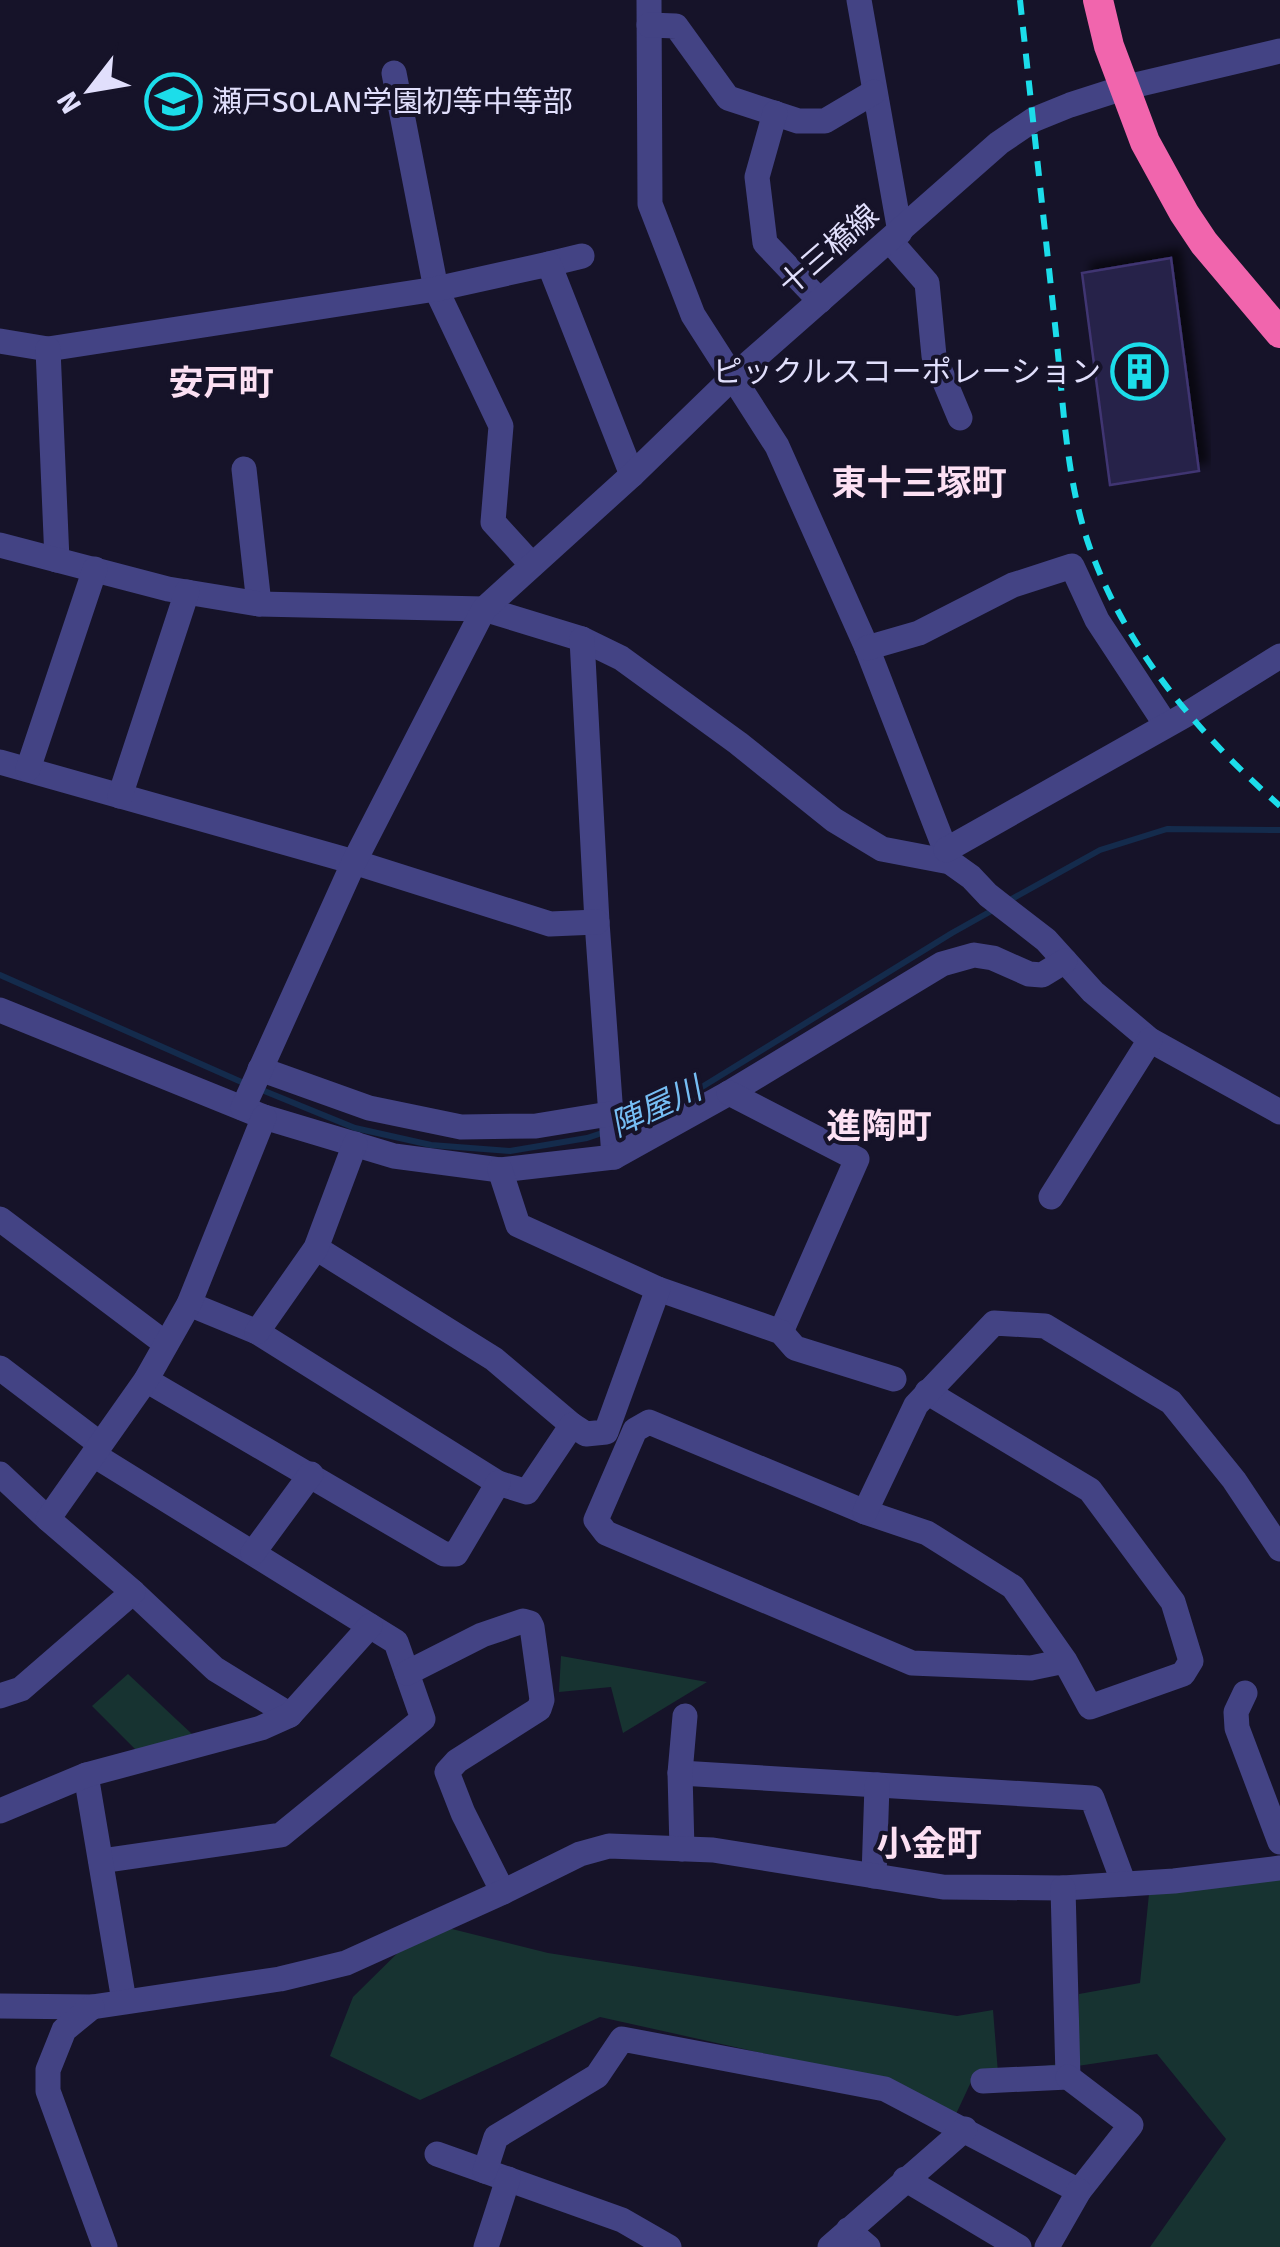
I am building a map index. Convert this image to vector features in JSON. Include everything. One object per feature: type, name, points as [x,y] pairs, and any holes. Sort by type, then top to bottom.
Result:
[{"type":"highway","points":[[1098,0],[1108,46],[1145,142],[1204,243],[1280,333]]},
{"type":"street","points":[[859,0],[895,237],[927,283],[934,356],[960,418]]},
{"type":"street","points":[[874,92],[825,121],[798,121],[728,98],[676,26],[649,13],[650,204],[693,315],[777,446],[867,648],[948,856],[988,895],[1046,940],[1092,992],[1150,1040],[1280,1112]]},
{"type":"street","name":"十三橋線","points":[[484,609],[732,378],[999,143],[1033,120],[1123,88],[1280,51]]},
{"type":"street","points":[[394,73],[436,289],[501,426],[492,522],[532,565]]},
{"type":"street","points":[[775,113],[756,178],[765,244],[820,302]]},
{"type":"street","points":[[0,341],[48,349],[436,289],[582,256]]},
{"type":"street","points":[[550,264],[632,475]]},
{"type":"street","points":[[48,349],[57,560]]},
{"type":"street","points":[[244,469],[258,604]]},
{"type":"street","points":[[0,545],[187,592],[258,604],[484,609],[582,639],[621,658],[738,743],[834,820],[866,840],[882,849],[948,856],[1280,656]]},
{"type":"street","points":[[867,648],[920,633],[1013,585],[1072,566],[1097,620],[1166,725]]},
{"type":"street","points":[[28,769],[96,569]]},
{"type":"street","points":[[120,796],[187,592]]},
{"type":"street","points":[[48,1519],[146,1380],[189,1304],[255,1093],[354,862],[484,609]]},
{"type":"street","points":[[582,639],[613,1152]]},
{"type":"street","points":[[0,762],[354,862],[550,924],[597,922]]},
{"type":"street","points":[[0,1010],[255,1093],[355,1144],[394,1156],[500,1170],[613,1152],[729,1093],[942,964],[974,955],[1042,975],[1065,961]]},
{"type":"street","points":[[1051,1196],[1150,1040]]},
{"type":"street","points":[[255,1093],[369,1108],[461,1127],[536,1126],[610,1117]]},
{"type":"street","points":[[729,1093],[857,1159],[781,1332]]},
{"type":"street","points":[[257,1332],[316,1248],[355,1144]]},
{"type":"street","points":[[500,1170],[518,1225],[658,1288],[781,1332],[795,1348],[894,1380]]},
{"type":"street","points":[[0,1219],[166,1344]]},
{"type":"street","points":[[316,1248],[494,1360],[586,1434],[606,1432],[658,1288]]},
{"type":"street","points":[[189,1304],[257,1332],[498,1483],[528,1492],[572,1426]]},
{"type":"street","points":[[864,1512],[916,1405],[994,1323],[1045,1326],[1171,1402],[1234,1480],[1280,1549]]},
{"type":"street","points":[[0,1368],[97,1449],[253,1554],[396,1642],[423,1719],[281,1835],[101,1862]]},
{"type":"street","points":[[146,1380],[444,1554],[456,1554],[498,1483]]},
{"type":"street","points":[[928,1392],[1090,1490],[1172,1602],[1191,1661],[1183,1674],[1090,1707],[1065,1661],[1013,1588],[928,1533],[864,1512],[648,1422],[636,1430],[596,1520],[606,1534],[912,1664],[1032,1668],[1065,1661]]},
{"type":"street","points":[[253,1554],[312,1474]]},
{"type":"street","points":[[1,1477],[215,1669],[290,1715]]},
{"type":"street","points":[[0,1696],[22,1689],[133,1592]]},
{"type":"street","points":[[407,1673],[482,1635],[523,1621],[532,1627],[542,1700],[538,1708],[457,1760],[448,1772],[463,1813],[503,1892]]},
{"type":"street","points":[[0,1811],[86,1775],[261,1728],[290,1715],[370,1626]]},
{"type":"street","points":[[1245,1693],[1236,1712],[1237,1728],[1280,1842]]},
{"type":"street","points":[[682,1848],[680,1773],[685,1716]]},
{"type":"street","points":[[680,1773],[1092,1798],[1124,1884]]},
{"type":"street","points":[[86,1775],[124,2001]]},
{"type":"street","points":[[874,1876],[877,1785]]},
{"type":"street","points":[[0,2006],[92,2007],[280,1979],[346,1964],[580,1854],[609,1846],[713,1850],[943,1887],[1063,1888],[1280,1868]]},
{"type":"street","points":[[1063,1888],[1068,2077]]},
{"type":"street","points":[[92,2007],[64,2030],[48,2070],[48,2091],[105,2247]]},
{"type":"street","points":[[486,2247],[496,2175],[496,2137],[597,2076],[622,2039],[885,2089],[1079,2191]]},
{"type":"street","points":[[984,2081],[1068,2077],[1131,2125],[1079,2191],[1047,2247]]},
{"type":"street","points":[[839,2238],[965,2129]]},
{"type":"street","points":[[437,2154],[622,2220],[669,2247]]},
{"type":"street","points":[[905,2179],[1019,2247]]},
{"type":"street","points":[[839,2238],[868,2247]]},
{"type":"green space","points":[[561,1656],[707,1682],[623,1733],[611,1687],[559,1692]]},
{"type":"green space","points":[[128,1674],[194,1736],[137,1751],[92,1706]]},
{"type":"green space","points":[[1280,1878],[1280,2247],[1150,2247],[1226,2139],[1157,2054],[971,2082],[956,2114],[883,2080],[600,2017],[420,2100],[330,2056],[353,1997],[428,1923],[548,1953],[957,2016],[993,2010],[998,2073],[1079,2061],[1079,1994],[1140,1983],[1149,1894]]},
{"type":"building","name":"ピックルスコーポレーション","points":[[1171,258],[1199,471],[1110,485],[1082,273]]},
{"type":"waterway","name":"陣屋川","points":[[1008,901],[1100,850],[1167,829],[1280,830]]},
{"type":"waterway","name":"陣屋川","points":[[620,1126],[663,1111],[993,910]]},
{"type":"waterway","name":"陣屋川","points":[[0,975],[246,1084]]},
{"type":"waterway","name":"陣屋川","points":[[257,1088],[355,1128],[431,1145],[510,1151],[608,1131]]},
{"type":"railway","points":[[1020,0],[1068,448],[1085,532],[1110,595],[1149,662],[1223,752],[1280,806]]},
{"type":"place","name":"瀬戸SOLAN学園初等中等部","points":[[173,102]]},
{"type":"place","name":"ピックルスコーポレーション","points":[[1140,372]]},
{"type":"district","name":"安戸町","points":[[221,383]]},
{"type":"district","name":"東十三塚町","points":[[919,483]]},
{"type":"district","name":"進陶町","points":[[879,1126]]},
{"type":"district","name":"小金町","points":[[929,1844]]}]
